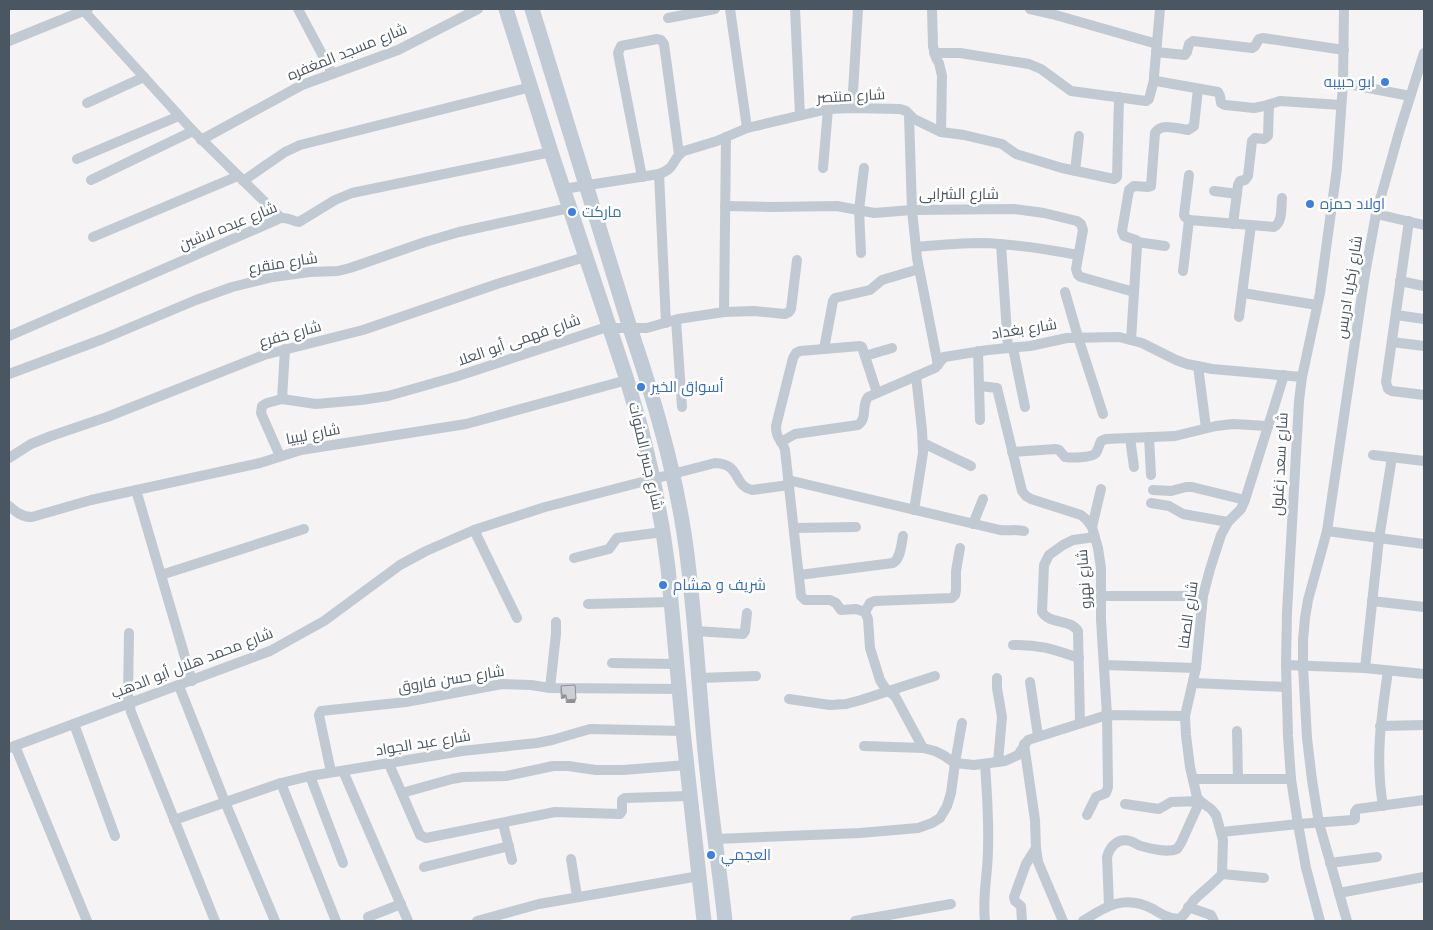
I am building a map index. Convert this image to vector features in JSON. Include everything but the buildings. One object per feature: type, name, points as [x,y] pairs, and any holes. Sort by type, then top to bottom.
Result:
[{"type":"street","points":[[298,9],[332,74]]},
{"type":"street","name":"شارع مسجد المغفره","points":[[201,140],[302,85],[398,50],[478,9]]},
{"type":"street","name":"شارع جسر المنوات","points":[[506,9],[569,208],[627,380],[653,478],[663,532],[686,765],[704,921]]},
{"type":"street","name":"شارع جسر المنوات","points":[[532,9],[630,328],[647,376],[673,473],[685,542],[703,730],[725,921]]},
{"type":"street","points":[[668,18],[715,9]]},
{"type":"street","points":[[730,9],[747,128]]},
{"type":"street","points":[[795,9],[800,115]]},
{"type":"street","points":[[852,108],[858,9]]},
{"type":"street","points":[[932,9],[934,53],[941,70],[942,132]]},
{"type":"street","points":[[1030,9],[1185,55],[1189,44],[1193,41],[1252,48],[1262,38],[1344,50]]},
{"type":"street","points":[[934,53],[960,53],[1029,64],[1071,91],[1148,100],[1154,80],[1160,9]]},
{"type":"street","name":"شارع سعد زغلول","points":[[1320,921],[1306,868],[1291,779],[1286,687],[1287,612],[1296,447],[1302,378],[1322,276],[1337,168],[1343,83],[1344,9]]},
{"type":"street","points":[[9,41],[86,10],[201,140],[281,218]]},
{"type":"street","points":[[642,177],[618,53],[622,46],[657,39],[661,40],[664,44],[679,154]]},
{"type":"street","name":"شارع زكريا ادريس","points":[[1327,532],[1361,300],[1376,214],[1423,58]]},
{"type":"street","points":[[87,103],[144,77]]},
{"type":"street","points":[[1154,80],[1218,92],[1221,103],[1225,105],[1254,108],[1280,101],[1341,105]]},
{"type":"street","points":[[1343,83],[1410,96]]},
{"type":"street","points":[[93,237],[241,178],[300,146],[531,87]]},
{"type":"street","points":[[1164,246],[1124,236],[1122,231],[1129,190],[1134,186],[1148,187],[1152,184],[1155,133],[1158,128],[1163,126],[1188,130],[1194,126],[1198,88]]},
{"type":"street","name":"شارع منتصر","points":[[659,174],[670,169],[679,154],[747,128],[828,109],[852,108],[900,109],[906,111],[914,119],[942,132],[1002,144],[1016,154],[1075,171],[1114,179],[1117,177],[1119,97]]},
{"type":"street","points":[[1233,224],[1238,183],[1241,180],[1247,179],[1249,174],[1252,141],[1255,138],[1264,139],[1268,136],[1269,105]]},
{"type":"street","points":[[823,168],[828,109]]},
{"type":"street","points":[[909,115],[912,210],[916,247],[938,365]]},
{"type":"street","points":[[77,159],[179,116]]},
{"type":"street","points":[[91,180],[193,131]]},
{"type":"street","points":[[1075,171],[1079,136]]},
{"type":"street","points":[[724,312],[726,137]]},
{"type":"street","name":"شارع عبده لاشين","points":[[9,336],[281,218],[287,217],[295,222],[299,222],[335,200],[352,193],[551,152]]},
{"type":"street","points":[[861,253],[859,210],[864,168]]},
{"type":"street","points":[[563,189],[659,174],[666,323]]},
{"type":"street","points":[[1189,175],[1184,215],[1189,220],[1272,227],[1278,225],[1280,221],[1282,198]]},
{"type":"street","points":[[1214,191],[1237,194]]},
{"type":"street","name":"شارع الشرابى","points":[[725,206],[837,206],[874,212],[1014,209],[1044,213],[1081,224],[1083,230],[1076,269],[1078,275],[1134,292]]},
{"type":"street","name":"شارع منقرع","points":[[9,374],[103,339],[232,286],[273,277],[338,271],[459,232],[569,208]]},
{"type":"street","points":[[1376,214],[1424,225]]},
{"type":"street","points":[[1183,272],[1189,220]]},
{"type":"street","points":[[1409,221],[1386,382],[1388,389],[1392,391],[1424,395]]},
{"type":"street","points":[[1239,318],[1251,225]]},
{"type":"street","points":[[1131,340],[1135,240]]},
{"type":"street","points":[[916,247],[949,244],[1001,244],[1078,255]]},
{"type":"street","points":[[1001,244],[1010,348],[1025,407]]},
{"type":"street","name":"شارع خفرع","points":[[9,458],[31,444],[107,417],[264,355],[363,330],[497,284],[585,257]]},
{"type":"street","name":"شارع فهمى أبو العلا","points":[[282,399],[316,404],[388,396],[456,377],[599,328],[647,328],[676,320],[724,312],[754,311],[785,314],[791,309],[797,260]]},
{"type":"street","points":[[824,349],[835,298],[870,290],[882,280],[919,269]]},
{"type":"street","points":[[1400,281],[1424,286]]},
{"type":"street","points":[[1065,292],[1103,414]]},
{"type":"street","points":[[1242,293],[1317,304]]},
{"type":"street","points":[[1396,315],[1424,319]]},
{"type":"street","points":[[676,320],[682,407]]},
{"type":"street","name":"شارع بغداد","points":[[877,393],[935,368],[944,357],[978,351],[1030,346],[1078,337],[1119,337],[1142,343],[1176,360],[1198,366],[1302,378]]},
{"type":"street","points":[[1392,342],[1424,346]]},
{"type":"street","points":[[781,442],[795,434],[858,425],[862,422],[865,400],[877,393],[866,356],[860,346],[800,350],[794,356],[776,426],[777,438],[785,450],[801,596],[803,599],[830,600],[836,603],[841,610],[856,609],[865,612],[868,619],[870,648],[882,684],[896,696],[923,748]]},
{"type":"street","points":[[866,356],[892,348]]},
{"type":"street","points":[[280,456],[261,408],[267,402],[282,399],[285,349]]},
{"type":"street","points":[[978,351],[980,420]]},
{"type":"street","points":[[1198,366],[1206,428]]},
{"type":"street","name":"شارع الصفا","points":[[1222,832],[1214,812],[1197,797],[1186,735],[1185,716],[1196,668],[1203,596],[1221,535],[1228,522],[1241,509],[1284,375]]},
{"type":"street","points":[[914,510],[922,463],[923,443],[916,376]]},
{"type":"street","name":"شارع ليبيا","points":[[9,506],[20,515],[32,517],[91,500],[260,463],[280,456],[323,446],[466,424],[627,380]]},
{"type":"street","name":"شارع نهرو","points":[[980,386],[993,386],[997,388],[1022,491],[1031,499],[1081,515],[1087,520],[1093,532],[1100,558],[1101,620],[1107,715],[1107,791],[1104,795],[1096,797],[1087,815]]},
{"type":"street","points":[[1012,452],[1056,449],[1065,457],[1084,457],[1096,453],[1101,441],[1106,439],[1175,436],[1206,428],[1233,424],[1268,426]]},
{"type":"street","points":[[1148,437],[1151,475]]},
{"type":"street","points":[[1130,438],[1134,467]]},
{"type":"street","points":[[923,443],[971,466]]},
{"type":"street","points":[[1373,455],[1424,461]]},
{"type":"street","points":[[1365,668],[1379,539],[1392,457]]},
{"type":"street","points":[[673,473],[715,463],[724,464],[729,466],[742,485],[752,490],[788,483],[973,524],[1003,530],[1015,529],[1024,531]]},
{"type":"street","name":"شارع محمد هلال أبو الدهب","points":[[12,747],[270,651],[335,614],[400,565],[426,551],[474,530],[545,506],[673,473]]},
{"type":"street","points":[[1153,490],[1171,491],[1192,487],[1244,500]]},
{"type":"street","points":[[1080,723],[1079,635],[1072,625],[1046,618],[1042,612],[1044,565],[1049,555],[1063,545],[1093,532],[1101,489]]},
{"type":"street","points":[[136,490],[192,681]]},
{"type":"street","points":[[973,524],[982,499]]},
{"type":"street","points":[[1151,503],[1172,507],[1183,514],[1228,522]]},
{"type":"street","points":[[794,528],[856,527]]},
{"type":"street","points":[[161,575],[304,529]]},
{"type":"street","points":[[474,530],[517,618]]},
{"type":"street","points":[[574,558],[609,550],[617,538],[663,532]]},
{"type":"street","points":[[1347,921],[1319,823],[1307,738],[1303,640],[1308,600],[1327,532],[1424,544]]},
{"type":"street","points":[[799,575],[893,562],[899,557],[903,536]]},
{"type":"street","points":[[865,612],[870,603],[875,601],[952,598],[956,590],[956,570],[960,548]]},
{"type":"street","points":[[1102,596],[1203,596]]},
{"type":"street","points":[[1372,601],[1424,607]]},
{"type":"street","points":[[588,604],[671,602]]},
{"type":"street","points":[[695,631],[743,634],[747,613]]},
{"type":"street","points":[[550,688],[556,622]]},
{"type":"street","points":[[128,633],[128,687],[132,715],[215,921]]},
{"type":"street","points":[[1013,645],[1030,644],[1079,658]]},
{"type":"street","points":[[612,663],[677,664]]},
{"type":"street","points":[[1104,665],[1196,668]]},
{"type":"street","points":[[1286,665],[1365,668],[1424,674]]},
{"type":"street","points":[[1383,806],[1379,783],[1380,726],[1388,671]]},
{"type":"street","points":[[699,678],[756,676]]},
{"type":"street","points":[[789,699],[830,705],[846,704],[935,676]]},
{"type":"street","points":[[997,678],[1002,718],[998,762]]},
{"type":"street","points":[[1030,682],[1038,736]]},
{"type":"street","points":[[1193,683],[1286,687]]},
{"type":"street","name":"شارع حسن فاروق","points":[[331,772],[319,715],[321,711],[406,702],[502,684],[550,688],[679,689]]},
{"type":"street","points":[[179,686],[275,921]]},
{"type":"street","points":[[864,746],[923,748],[943,754],[954,763],[965,765],[985,764],[1005,761],[1018,755],[1028,740],[1107,715],[1185,716]]},
{"type":"street","points":[[716,839],[860,833],[918,828],[932,823],[940,818],[947,806],[951,793],[954,763],[962,723]]},
{"type":"street","points":[[74,724],[115,836]]},
{"type":"street","points":[[1380,726],[1424,726]]},
{"type":"street","name":"شارع عبد الجواد","points":[[174,820],[281,783],[331,772],[462,752],[537,743],[590,729],[683,731]]},
{"type":"street","points":[[1238,732],[1238,779]]},
{"type":"street","points":[[1024,744],[1035,820],[1036,848],[1041,869],[1064,921]]},
{"type":"street","points":[[12,747],[87,921]]},
{"type":"street","points":[[389,764],[420,835],[426,838],[555,812],[619,814],[622,812],[622,800],[625,798],[690,796]]},
{"type":"street","points":[[985,764],[988,835],[984,900],[985,921]]},
{"type":"street","points":[[402,793],[462,777],[506,776],[553,766],[623,770],[686,765]]},
{"type":"street","points":[[343,771],[408,921]]},
{"type":"street","points":[[310,776],[343,863]]},
{"type":"street","points":[[1193,779],[1291,779]]},
{"type":"street","points":[[281,783],[336,921]]},
{"type":"street","points":[[1083,921],[1099,916],[1109,905],[1117,903],[1144,905],[1164,918],[1179,919],[1195,899],[1222,874],[1224,848],[1222,832],[1353,820],[1357,810],[1424,800]]},
{"type":"street","points":[[1109,905],[1108,857],[1109,850],[1113,844],[1127,840],[1139,845],[1166,851],[1177,849],[1200,801],[1171,802],[1156,809],[1125,804]]},
{"type":"street","points":[[503,823],[512,860]]},
{"type":"street","points":[[424,866],[509,846]]},
{"type":"street","points":[[1022,921],[1020,906],[1014,897],[1026,864],[1036,848]]},
{"type":"street","points":[[1330,863],[1377,856]]},
{"type":"street","points":[[571,860],[577,896]]},
{"type":"street","points":[[1222,874],[1264,878]]},
{"type":"street","points":[[477,921],[577,896],[699,876]]},
{"type":"street","points":[[1339,893],[1424,877]]},
{"type":"street","points":[[368,917],[401,904]]},
{"type":"street","points":[[854,921],[951,904]]},
{"type":"street","points":[[1188,908],[1211,915],[1214,921]]},
{"type":"place","name":"ابو حبيبه","points":[[1385,82]]},
{"type":"place","name":"اولاد حمزه","points":[[1310,204]]},
{"type":"place","name":"ماركت","points":[[572,212]]},
{"type":"place","name":"أسواق الخير","points":[[641,387]]},
{"type":"place","name":"شريف و هشام","points":[[663,585]]},
{"type":"place","name":"العجمي","points":[[711,855]]}]
